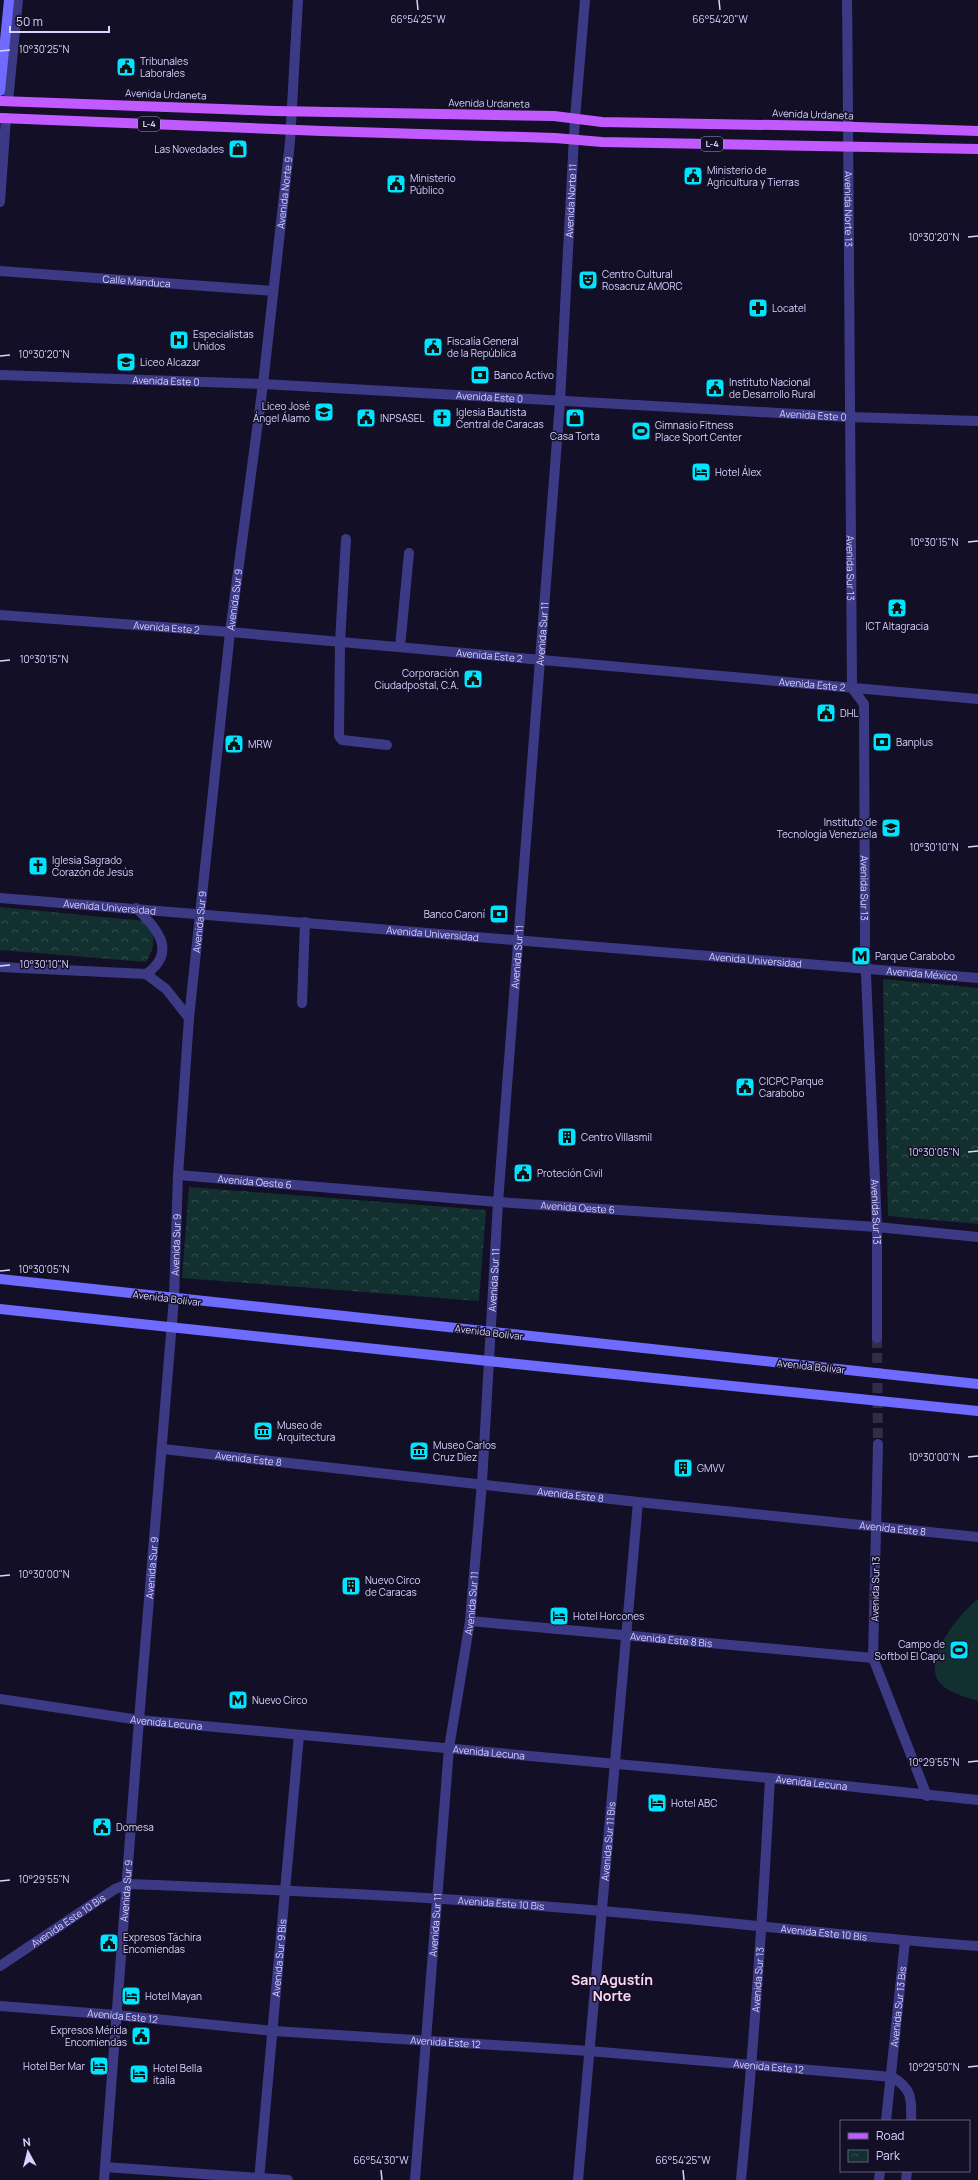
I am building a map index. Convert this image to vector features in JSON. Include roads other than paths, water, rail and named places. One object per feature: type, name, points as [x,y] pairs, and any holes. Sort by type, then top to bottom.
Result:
[{"type":"main road","points":[[0,91],[9,0]]},
{"type":"main road","name":"Avenida Urdaneta","points":[[4,101],[292,111],[575,118],[602,122],[978,131]]},
{"type":"main road","name":"L-4","points":[[3,118],[291,130],[575,139],[602,142],[978,149]]},
{"type":"main road","name":"Avenida Bolívar","points":[[0,1279],[978,1384]]},
{"type":"main road","points":[[0,1309],[978,1411]]},
{"type":"street","points":[[4,101],[18,0]]},
{"type":"street","name":"Avenida Norte 9","points":[[263,384],[291,130],[298,0]]},
{"type":"street","name":"Avenida Norte 11","points":[[560,402],[575,118],[585,0]]},
{"type":"street","name":"Avenida Norte 13","points":[[847,0],[851,267],[849,417]]},
{"type":"street","points":[[0,202],[3,118]]},
{"type":"street","name":"Calle Manduca","points":[[0,272],[273,291]]},
{"type":"street","name":"Avenida Este 0","points":[[0,375],[263,384],[560,402],[849,417],[978,421]]},
{"type":"street","name":"Avenida Sur 9","points":[[104,2180],[116,2014],[128,1884],[139,1720],[163,1449],[172,1327],[178,1175],[189,1018],[230,632],[263,384]]},
{"type":"street","name":"Avenida Sur 11","points":[[415,2180],[449,1748],[470,1621],[482,1483],[498,1202],[517,940],[560,402]]},
{"type":"street","name":"Avenida Sur 13","points":[[849,417],[852,688],[864,704],[866,969],[877,1227],[877,1338]]},
{"type":"street","points":[[346,539],[340,642],[339,736],[342,740],[387,745]]},
{"type":"street","points":[[400,647],[409,553]]},
{"type":"street","name":"Avenida Este 2","points":[[0,615],[230,632],[978,699]]},
{"type":"street","name":"Avenida Universidad","points":[[0,898],[199,913],[866,969]]},
{"type":"street","points":[[136,908],[155,927],[163,943],[160,961],[154,969],[146,974]]},
{"type":"street","points":[[302,1003],[305,922]]},
{"type":"street","points":[[0,967],[146,974],[166,989],[189,1018]]},
{"type":"street","name":"Avenida México","points":[[866,969],[978,978]]},
{"type":"street","name":"Avenida Oeste 6","points":[[178,1175],[498,1202],[877,1227],[978,1237]]},
{"type":"street","name":"Avenida Sur 13","points":[[878,1444],[873,1658],[927,1796]]},
{"type":"street","name":"Avenida Este 8","points":[[163,1449],[482,1483],[638,1502],[978,1537]]},
{"type":"street","name":"Avenida Sur 11 Bis","points":[[578,2180],[638,1502]]},
{"type":"street","name":"Avenida Este 8 Bis","points":[[470,1621],[626,1634],[873,1658]]},
{"type":"street","name":"Avenida Lecuna","points":[[0,1700],[139,1720],[770,1778],[927,1796],[978,1800]]},
{"type":"street","name":"Avenida Sur 9 Bis","points":[[259,2179],[274,2031],[299,1735]]},
{"type":"street","name":"Avenida Sur 13","points":[[741,2180],[752,2065],[762,1927],[770,1778]]},
{"type":"street","name":"Avenida Este 10 Bis","points":[[0,1966],[115,1890],[128,1884],[286,1890],[602,1911],[905,1941],[978,1946]]},
{"type":"street","name":"Avenida Sur 13 Bis","points":[[886,2120],[892,2078],[905,1941]]},
{"type":"street","name":"Avenida Este 12","points":[[0,2006],[116,2014],[274,2031],[589,2051],[892,2078]]},
{"type":"street","points":[[892,2078],[903,2084],[911,2097],[911,2120]]},
{"type":"street","points":[[105,2167],[288,2180]]},
{"type":"tunnel","points":[[877,1338],[878,1444]]},
{"type":"place","name":"Tribunales Laborales","points":[[126,67]]},
{"type":"place","name":"Las Novedades","points":[[238,149]]},
{"type":"place","name":"Ministerio de Agricultura y Tierras","points":[[693,176]]},
{"type":"place","name":"Ministerio Público","points":[[396,184]]},
{"type":"place","name":"Centro Cultural Rosacruz AMORC","points":[[588,280]]},
{"type":"place","name":"Locatel","points":[[758,308]]},
{"type":"place","name":"Especialistas Unidos","points":[[179,340]]},
{"type":"place","name":"Fiscalía General de la República","points":[[433,347]]},
{"type":"place","name":"Liceo Alcazar","points":[[126,362]]},
{"type":"place","name":"Banco Activo","points":[[480,375]]},
{"type":"place","name":"Instituto Nacional de Desarrollo Rural","points":[[715,388]]},
{"type":"place","name":"Liceo José Ángel Álamo","points":[[324,412]]},
{"type":"place","name":"INPSASEL","points":[[366,418]]},
{"type":"place","name":"Iglesia Bautista Central de Caracas","points":[[442,418]]},
{"type":"place","name":"Casa Torta","points":[[575,418]]},
{"type":"place","name":"Gimnasio Fitness Place Sport Center","points":[[641,431]]},
{"type":"place","name":"Hotel Álex","points":[[701,472]]},
{"type":"place","name":"ICT Altagracia","points":[[897,608]]},
{"type":"place","name":"Corporación Ciudadpostal, C.A.","points":[[473,679]]},
{"type":"place","name":"DHL","points":[[826,713]]},
{"type":"place","name":"Banplus","points":[[882,742]]},
{"type":"place","name":"MRW","points":[[234,744]]},
{"type":"place","name":"Instituto de Tecnología Venezuela","points":[[891,828]]},
{"type":"place","name":"Iglesia Sagrado Corazón de Jesús","points":[[38,866]]},
{"type":"place","name":"Banco Caroní","points":[[499,914]]},
{"type":"place","name":"Parque Carabobo","points":[[861,956]]},
{"type":"place","name":"CICPC Parque Carabobo","points":[[745,1087]]},
{"type":"place","name":"Centro Villasmil","points":[[567,1137]]},
{"type":"place","name":"Proteción Civil","points":[[523,1173]]},
{"type":"place","name":"Museo de Arquitectura","points":[[263,1431]]},
{"type":"place","name":"Museo Carlos Cruz Díez","points":[[419,1451]]},
{"type":"place","name":"GMVV","points":[[683,1468]]},
{"type":"place","name":"Nuevo Circo de Caracas","points":[[351,1586]]},
{"type":"place","name":"Hotel Horcones","points":[[559,1616]]},
{"type":"place","name":"Campo de Softbol El Capu","points":[[959,1650]]},
{"type":"place","name":"Nuevo Circo","points":[[238,1700]]},
{"type":"place","name":"Hotel ABC","points":[[657,1803]]},
{"type":"place","name":"Domesa","points":[[102,1827]]},
{"type":"place","name":"Expresos Táchira Encomiendas","points":[[109,1943]]},
{"type":"place","name":"Hotel Mayan","points":[[131,1996]]},
{"type":"place","name":"Expresos Mérida Encomiendas","points":[[141,2036]]},
{"type":"place","name":"Hotel Ber Mar","points":[[99,2066]]},
{"type":"place","name":"Hotel Bella italia","points":[[139,2074]]},
{"type":"district","name":"San Agustín Norte","points":[[612,1988]]}]
